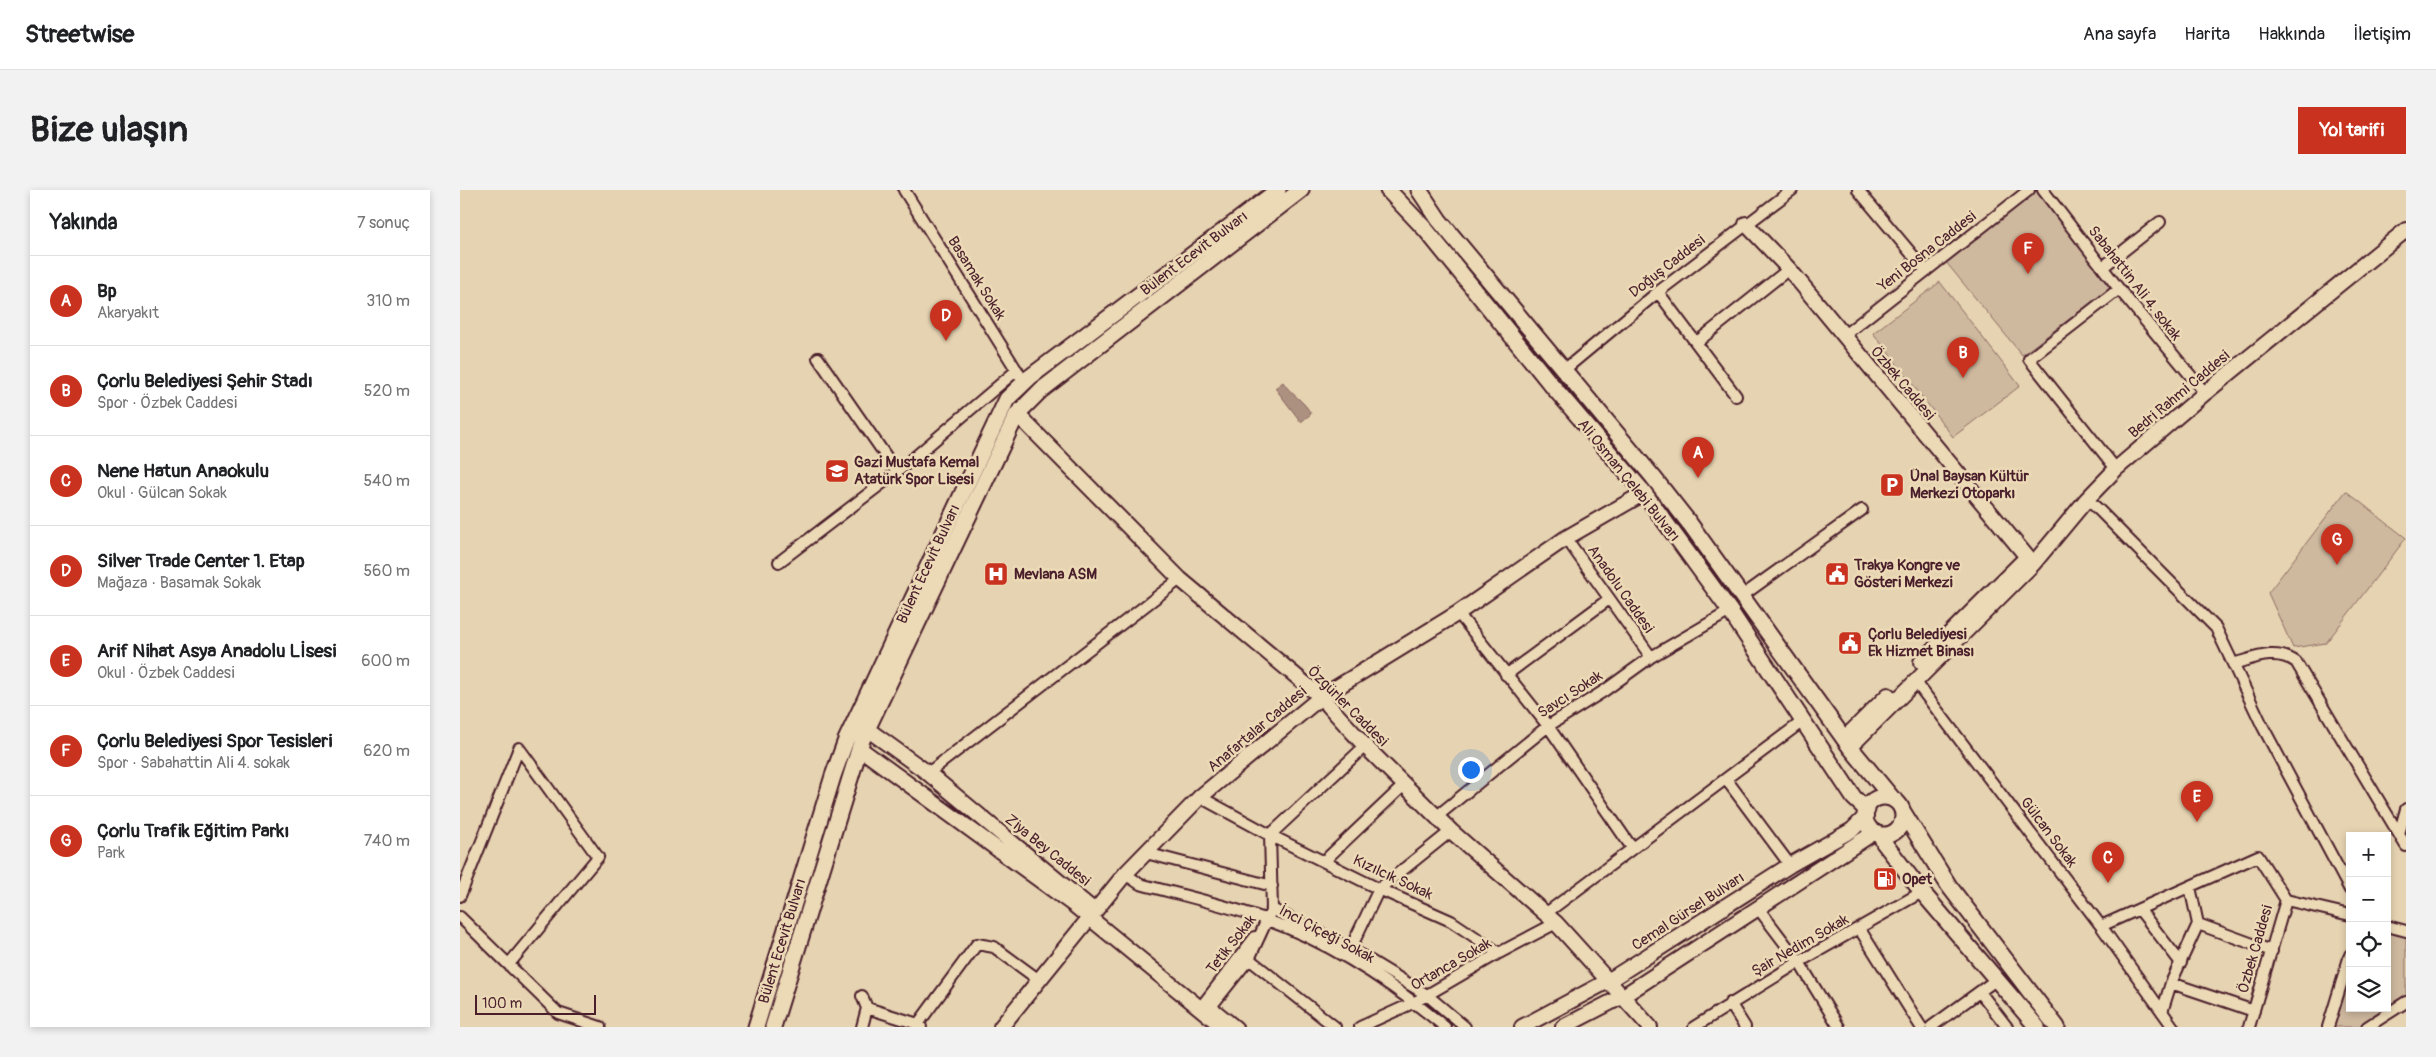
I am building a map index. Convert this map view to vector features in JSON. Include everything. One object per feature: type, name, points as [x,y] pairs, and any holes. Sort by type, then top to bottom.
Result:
[{"type":"main road","name":"Bülent Ecevit Bulvarı","points":[[756,1027],[833,776],[846,740],[1007,399],[1021,376],[1278,190]]},
{"type":"main road","points":[[773,1027],[859,748],[1017,414],[1040,391],[1301,190]]},
{"type":"main road","name":"Ali Osman Çelebi Bulvarı","points":[[1388,190],[1426,230],[1543,375],[1644,493],[1730,612],[1854,798],[1866,813]]},
{"type":"main road","name":"Ali Osman Çelebi Bulvarı","points":[[1419,190],[1438,220],[1668,496],[1847,743],[1892,798]]},
{"type":"main road","points":[[2038,1027],[1922,892],[1878,833],[1870,828],[1866,813],[1874,800],[1886,797],[1892,798],[1901,806],[1949,886],[2057,1027]]},
{"type":"main road","points":[[1878,833],[1893,833],[1898,829],[1902,824],[1903,812]]},
{"type":"street","name":"Basamak Sokak","points":[[904,190],[1021,376]]},
{"type":"street","name":"Doğuş Caddesi","points":[[1564,370],[1658,292],[1792,190]]},
{"type":"street","points":[[1858,190],[1926,271]]},
{"type":"street","name":"Yeni Bosna Caddesi","points":[[1843,336],[2029,190]]},
{"type":"street","name":"Sabahattin Ali 4. sokak","points":[[2043,190],[2119,289],[2205,393]]},
{"type":"street","points":[[2103,267],[2160,222]]},
{"type":"street","name":"Özbek Caddesi","points":[[1746,224],[1789,269],[2030,561]]},
{"type":"street","name":"Bedri Rahmi Caddesi","points":[[1847,743],[2030,561],[2116,469],[2205,393],[2406,230]]},
{"type":"street","points":[[1697,342],[1789,269]]},
{"type":"street","points":[[2116,469],[2029,359],[2119,289]]},
{"type":"street","points":[[1658,292],[1736,396]]},
{"type":"street","points":[[818,358],[897,472]]},
{"type":"street","points":[[779,562],[1021,376]]},
{"type":"street","name":"Özgürler Caddesi","points":[[1017,414],[1180,579],[1321,697],[1365,746],[1436,817],[1550,918],[1650,1027]]},
{"type":"street","points":[[1644,493],[1668,496]]},
{"type":"street","name":"Anafartalar Caddesi","points":[[1001,1027],[1125,874],[1200,798],[1321,697],[1458,613],[1566,538],[1644,493]]},
{"type":"street","points":[[2087,500],[2100,510],[2216,628],[2263,727],[2346,883]]},
{"type":"street","points":[[1742,596],[1862,510]]},
{"type":"street","name":"Anadolu Caddesi","points":[[1566,538],[1651,657]]},
{"type":"street","points":[[928,773],[1180,579]]},
{"type":"street","points":[[1506,675],[1609,599]]},
{"type":"street","name":"Bedri Rahmi Caddesi","points":[[1847,743],[1915,681],[1991,600]]},
{"type":"street","name":"Savcı Sokak","points":[[1436,817],[1548,726],[1604,692],[1651,657],[1730,612]]},
{"type":"street","points":[[1458,613],[1548,726],[1632,848]]},
{"type":"street","points":[[2233,664],[2277,654],[2288,656],[2296,662],[2406,846]]},
{"type":"street","name":"Gülcan Sokak","points":[[1915,681],[2101,926],[2173,1027]]},
{"type":"street","name":"Ortanca Sokak","points":[[1360,1027],[1415,1002],[1499,953],[1550,918],[1632,848],[1803,721]]},
{"type":"street","name":"Ziya Bey Caddesi","points":[[867,729],[928,773],[1092,915],[1205,1007],[1237,1027]]},
{"type":"street","points":[[1268,920],[1272,909],[1270,835],[1365,746]]},
{"type":"street","points":[[460,896],[519,748],[598,857],[509,964]]},
{"type":"street","name":"Ziya Bey Caddesi","points":[[859,748],[1092,915]]},
{"type":"street","points":[[1726,778],[1790,865]]},
{"type":"street","points":[[1324,861],[1404,785]]},
{"type":"street","name":"Kızılcık Sokak","points":[[1200,798],[1379,889],[1451,921],[1499,953]]},
{"type":"street","points":[[2399,834],[2406,809]]},
{"type":"street","name":"Cemal Gürsel Bulvarı","points":[[1522,1027],[1608,981],[1790,865],[1852,830],[1866,813]]},
{"type":"street","points":[[1348,954],[1379,889],[1451,831]]},
{"type":"street","points":[[1563,1027],[1623,996],[1878,833]]},
{"type":"street","name":"İnci Çiçeği Sokak","points":[[1146,853],[1272,886]]},
{"type":"street","name":"Özbek Caddesi","points":[[2190,887],[2258,856],[2286,900],[2249,1027]]},
{"type":"street","name":"İnci Çiçeği Sokak","points":[[1125,874],[1140,884],[1268,920],[1348,954],[1415,1002],[1445,1027]]},
{"type":"street","points":[[2101,926],[2190,887],[2198,924],[2171,983],[2162,1012]]},
{"type":"street","name":"Şair Nedim Sokak","points":[[1694,1027],[1799,962],[1922,892]]},
{"type":"street","points":[[2286,900],[2346,914]]},
{"type":"street","points":[[1758,908],[1799,962],[1839,1027]]},
{"type":"street","name":"İnci Çiçeği Sokak","points":[[1272,909],[1348,954],[1427,995],[1465,1027]]},
{"type":"street","points":[[2139,909],[2181,963]]},
{"type":"street","points":[[460,917],[558,1013],[600,1027]]},
{"type":"street","name":"Tetik Sokak","points":[[1205,1007],[1249,959],[1268,920]]},
{"type":"street","name":"Tetik Sokak","points":[[1205,1007],[1268,920]]},
{"type":"street","points":[[2198,924],[2272,951]]},
{"type":"street","points":[[2391,927],[2406,932]]},
{"type":"street","points":[[1859,928],[1921,1027]]},
{"type":"street","points":[[867,1008],[920,1025],[977,944],[994,947],[1039,980]]},
{"type":"street","points":[[1249,959],[1335,1027]]},
{"type":"street","points":[[2328,1027],[2346,967]]},
{"type":"street","points":[[1933,1026],[1997,979]]},
{"type":"street","points":[[2171,983],[2254,1011]]},
{"type":"street","points":[[1980,992],[2007,1027]]},
{"type":"street","points":[[862,996],[867,1008],[862,1027]]},
{"type":"street","points":[[2367,1027],[2406,1002]]},
{"type":"street","points":[[1730,1003],[1745,1027]]},
{"type":"street","name":"Ziya Bey Caddesi","points":[[1205,1007],[1223,1027]]},
{"type":"shaded area","points":[[2038,190],[2110,288],[2022,355],[1945,261]]},
{"type":"shaded area","points":[[1940,282],[2020,386],[1953,437],[1873,333]]},
{"type":"shaded area","points":[[1283,382],[1311,414],[1301,422],[1275,388]]},
{"type":"shaded area","points":[[2346,491],[2406,538],[2326,643],[2293,648],[2268,593]]},
{"type":"shaded area","points":[[2391,932],[2406,936],[2406,997],[2391,1007]]},
{"type":"shaded area","points":[[2346,982],[2346,1012],[2383,1012],[2360,1027],[2332,1027]]},
{"type":"place","name":"Çorlu Belediyesi Spor Tesisleri","points":[[2028,274]]},
{"type":"place","name":"Silver Trade Center 1. Etap","points":[[946,341]]},
{"type":"place","name":"Çorlu Belediyesi Şehir Stadı","points":[[1963,378]]},
{"type":"place","name":"Gazi Mustafa Kemal Atatürk Spor Lisesi","points":[[837,471]]},
{"type":"place","name":"Bp","points":[[1698,478]]},
{"type":"place","name":"Ünal Baysan Kültür Merkezi Otoparkı","points":[[1892,485]]},
{"type":"place","name":"Çorlu Trafik Eğitim Parkı","points":[[2337,565]]},
{"type":"place","name":"Mevlana ASM","points":[[996,574]]},
{"type":"place","name":"Trakya Kongre ve Gösteri Merkezi","points":[[1837,574]]},
{"type":"place","name":"Çorlu Belediyesi Ek Hizmet Binası","points":[[1850,643]]},
{"type":"place","name":"Arif Nihat Asya Anadolu Lİsesi","points":[[2197,822]]},
{"type":"place","name":"Opet","points":[[1885,879]]},
{"type":"place","name":"Nene Hatun Anaokulu","points":[[2108,883]]}]
